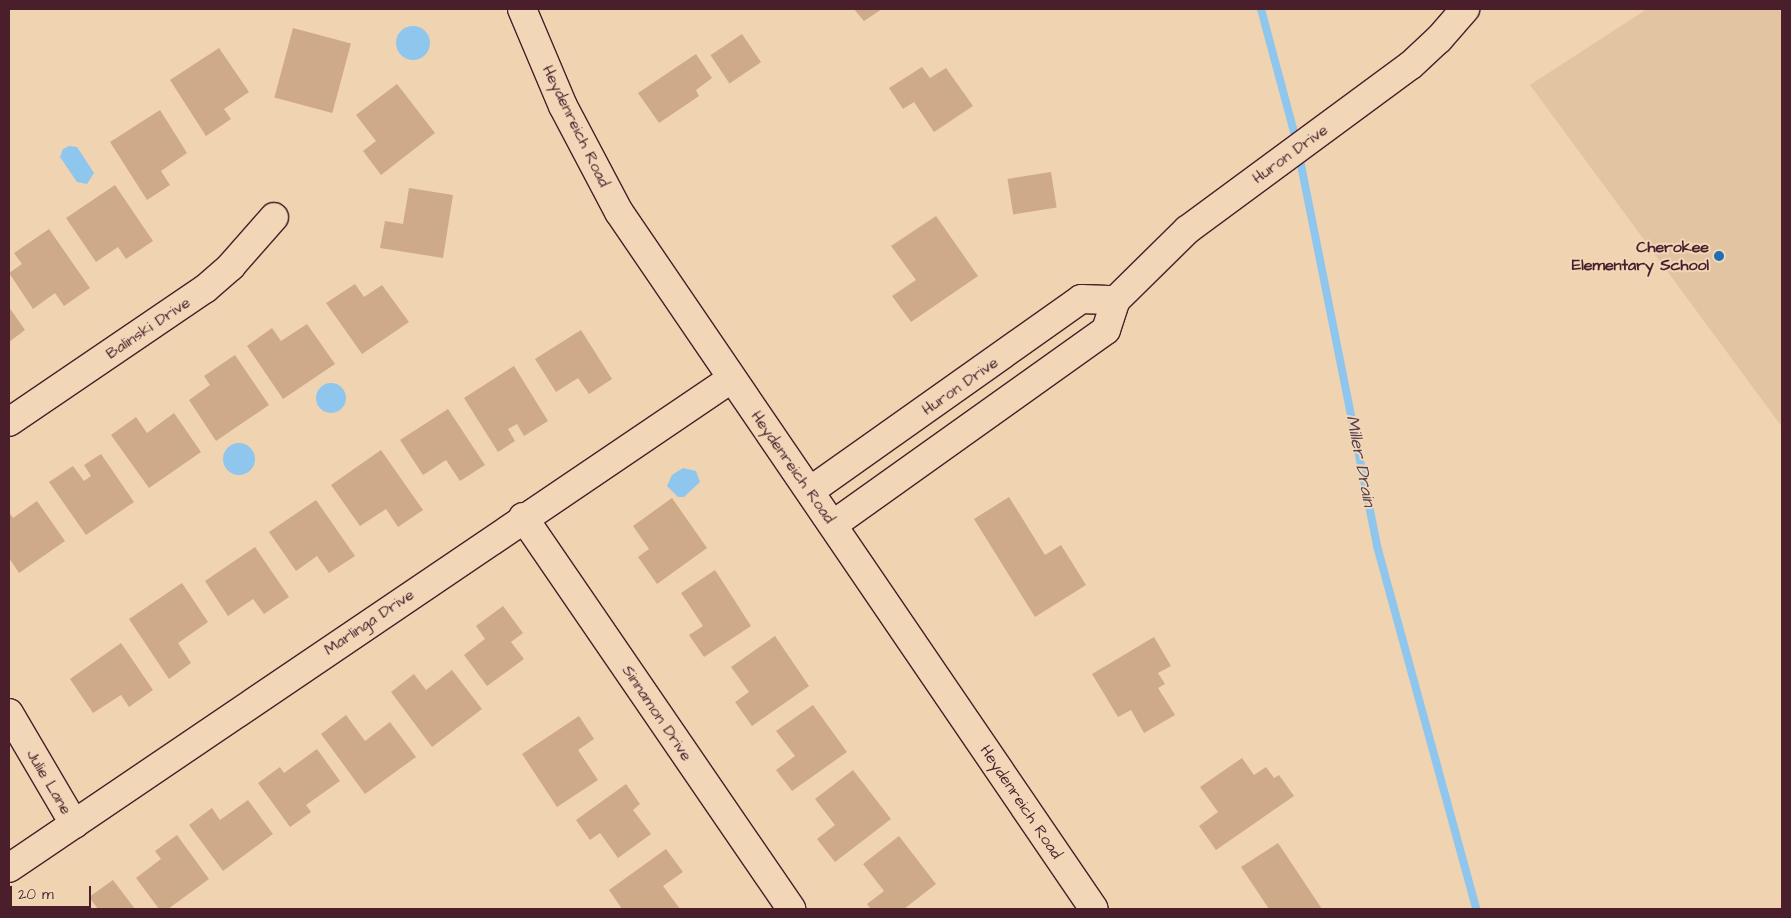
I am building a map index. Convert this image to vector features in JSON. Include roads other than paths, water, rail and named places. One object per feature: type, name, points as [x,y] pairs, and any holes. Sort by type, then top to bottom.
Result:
[{"type":"street","name":"Heydenreich Road","points":[[522,9],[563,106],[619,212],[731,379],[834,524],[1094,909]]},
{"type":"street","name":"Huron Drive","points":[[834,524],[1106,330],[1116,300],[1187,230],[1411,65],[1439,39],[1465,9]]},
{"type":"street","name":"Balinski Drive","points":[[9,422],[205,289],[231,266],[274,217]]},
{"type":"street","name":"Huron Drive","points":[[810,491],[1002,357],[1081,299],[1116,300]]},
{"type":"street","points":[[1002,357],[1025,389]]},
{"type":"street","name":"Marlinga Drive","points":[[9,868],[522,517],[731,379]]},
{"type":"street","name":"Sinnamon Drive","points":[[522,517],[791,909]]},
{"type":"street","name":"Julie Lane","points":[[9,714],[74,824]]},
{"type":"water","points":[[413,26],[425,31],[430,43],[425,55],[413,60],[401,55],[396,43],[401,31]]},
{"type":"water","points":[[69,146],[77,147],[94,173],[87,184],[77,182],[60,157],[63,149]]},
{"type":"water","points":[[331,383],[341,388],[346,398],[341,408],[331,413],[321,408],[316,398],[321,388]]},
{"type":"water","points":[[239,443],[250,448],[255,459],[250,470],[239,475],[228,470],[223,459],[228,448]]},
{"type":"water","points":[[683,468],[696,471],[700,482],[684,497],[678,497],[667,486],[672,475]]},
{"type":"waterway","name":"Miller Drain","points":[[1261,9],[1297,143]]},
{"type":"waterway","name":"Miller Drain","points":[[1299,155],[1377,546],[1476,909]]},
{"type":"place","name":"Cherokee Elementary School","points":[[1719,256]]}]
